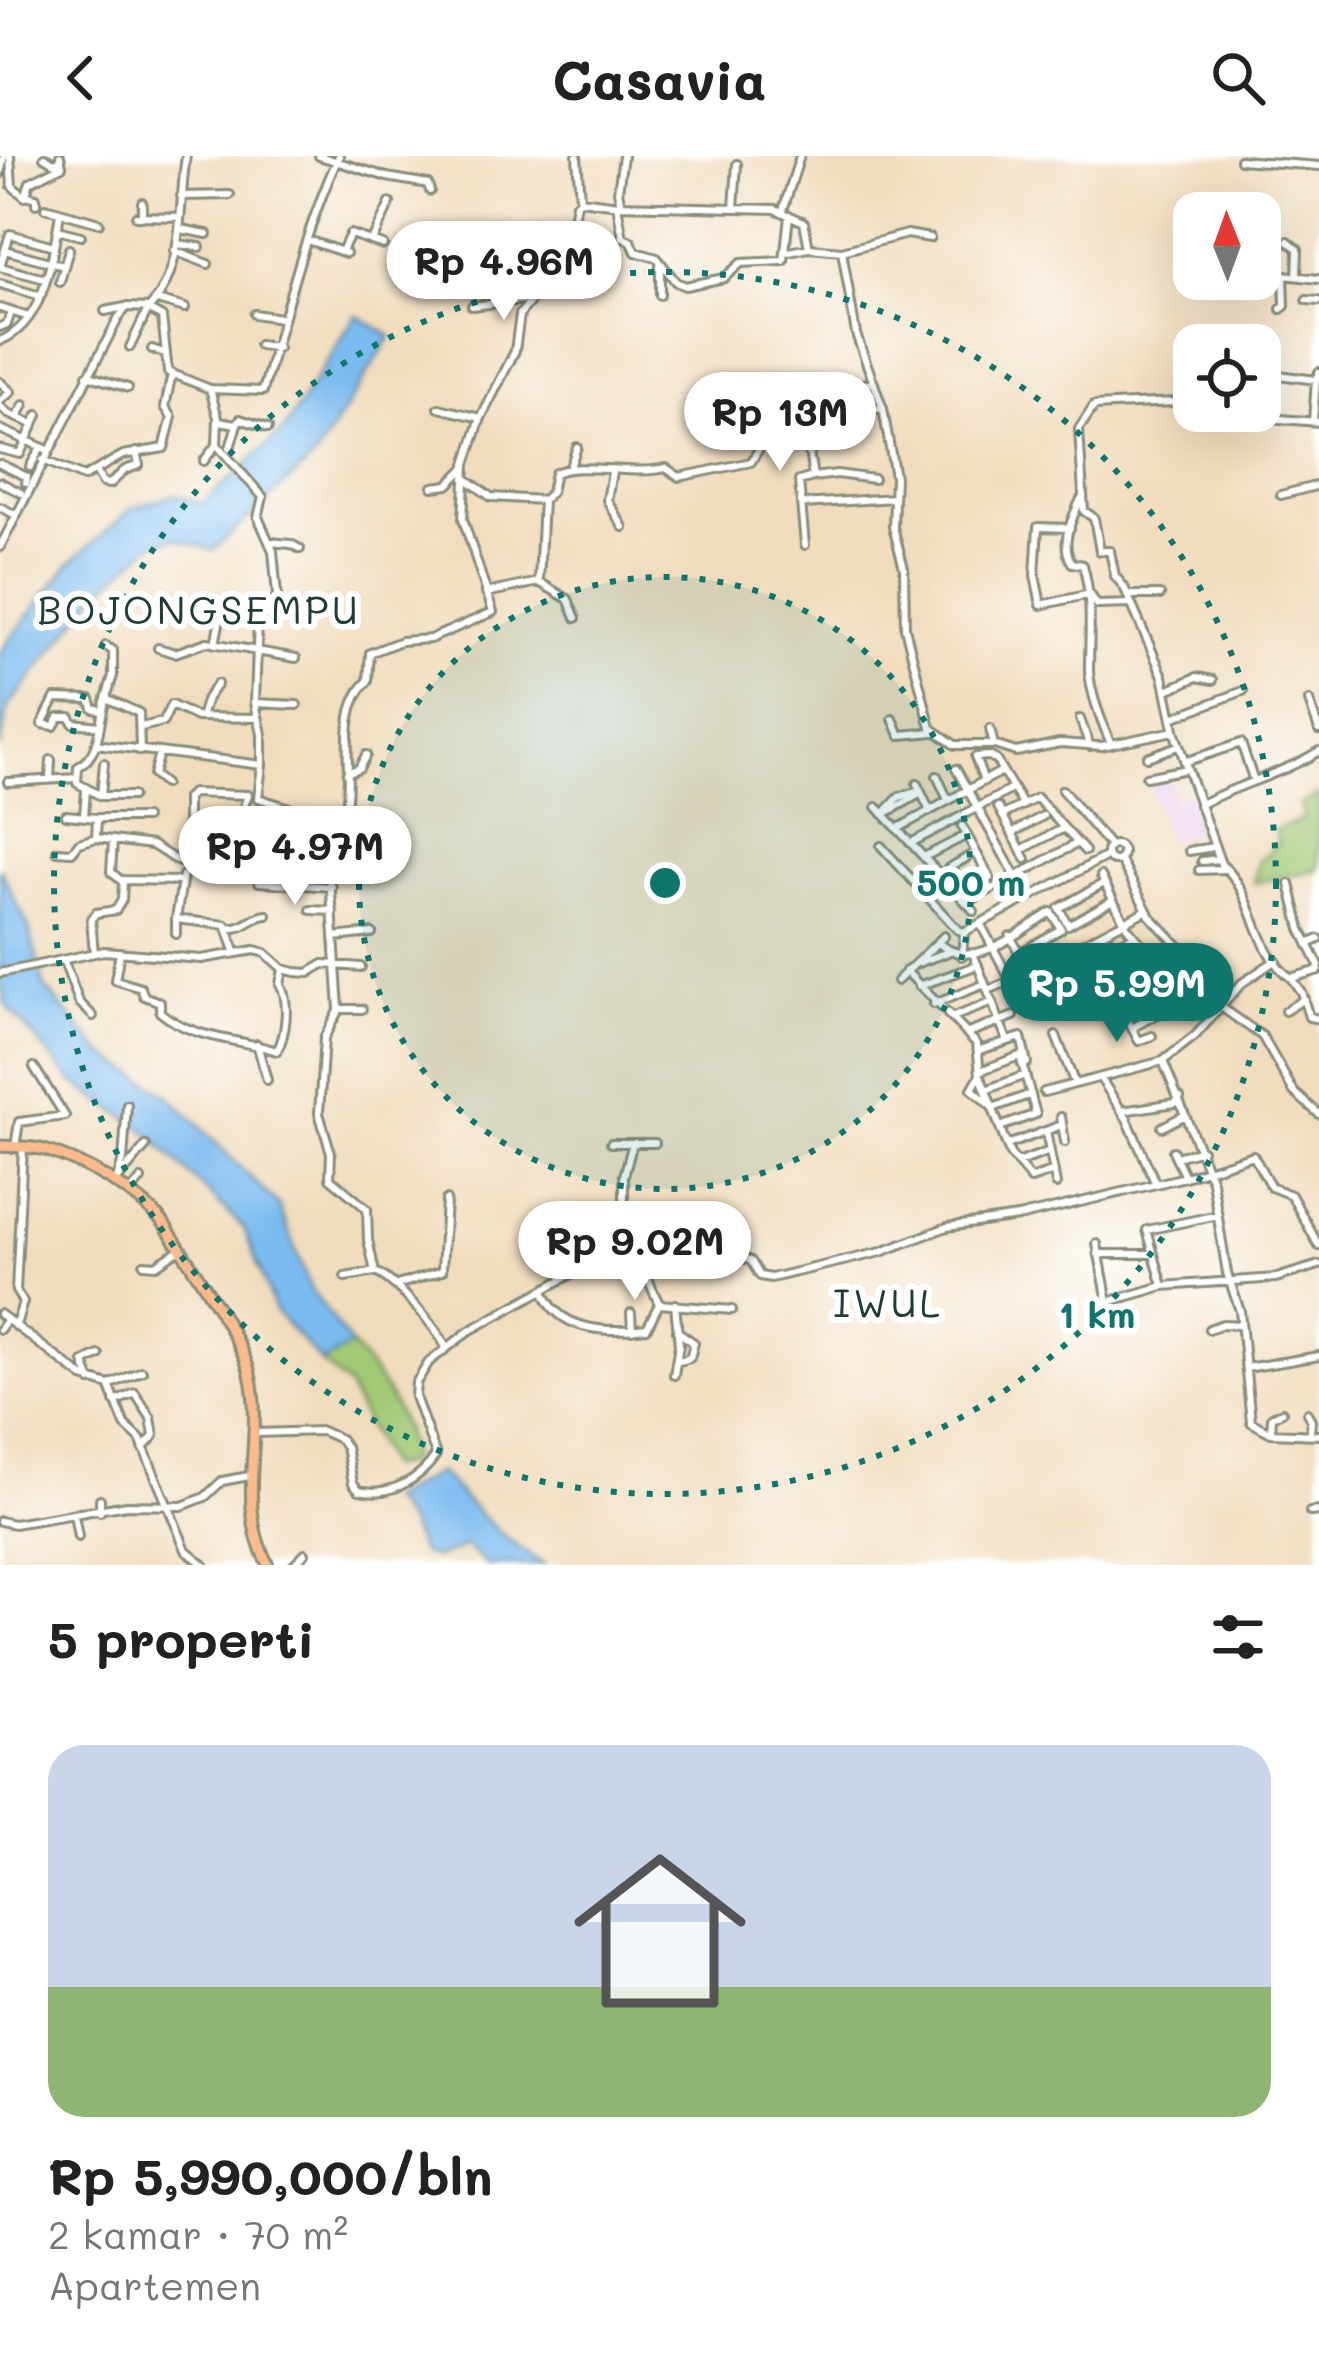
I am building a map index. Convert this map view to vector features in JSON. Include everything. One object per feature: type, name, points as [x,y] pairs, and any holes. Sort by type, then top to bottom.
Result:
[{"type":"main road","points":[[0,1145],[48,1151],[115,1182],[156,1214],[180,1249],[248,1365],[252,1523],[268,1565]]},
{"type":"street","points":[[0,174],[7,156]]},
{"type":"street","points":[[7,156],[13,189],[36,198],[36,204]]},
{"type":"street","points":[[45,156],[53,163],[61,158]]},
{"type":"street","points":[[130,347],[157,299],[181,229],[186,157],[175,156]]},
{"type":"street","points":[[319,156],[428,184],[430,191]]},
{"type":"street","points":[[577,156],[580,200]]},
{"type":"street","points":[[623,156],[618,191],[622,237],[636,252],[660,261],[671,278],[686,286],[724,278],[742,263],[783,262],[786,213],[800,156]]},
{"type":"street","points":[[26,195],[30,182],[61,167],[61,158]]},
{"type":"street","points":[[172,375],[210,389],[261,392],[323,186],[338,159]]},
{"type":"street","points":[[1240,160],[1319,166]]},
{"type":"street","points":[[734,208],[736,164]]},
{"type":"street","points":[[181,196],[230,195]]},
{"type":"street","points":[[142,202],[139,217],[182,217]]},
{"type":"street","points":[[376,1272],[368,1240],[368,1209],[331,1180],[331,1153],[320,1117],[323,1038],[339,1009],[332,839],[343,821],[354,697],[368,681],[370,653],[398,641],[430,639],[493,611],[463,519],[465,472],[481,418],[515,350],[519,318],[566,254],[576,202],[786,213],[805,224],[809,248]]},
{"type":"street","points":[[372,241],[390,203]]},
{"type":"street","points":[[45,208],[99,223]]},
{"type":"street","points":[[0,341],[21,329],[40,296],[60,214]]},
{"type":"street","points":[[181,229],[207,234]]},
{"type":"street","points":[[57,230],[81,236]]},
{"type":"street","points":[[1,260],[10,234],[54,246]]},
{"type":"street","points":[[307,240],[344,252],[350,234],[383,244]]},
{"type":"street","points":[[785,253],[809,248],[842,251],[907,234],[930,238]]},
{"type":"street","points":[[1288,241],[1298,249],[1297,276]]},
{"type":"street","points":[[175,248],[200,247]]},
{"type":"street","points":[[175,248],[208,264]]},
{"type":"street","points":[[60,282],[69,249]]},
{"type":"street","points":[[842,251],[856,334],[883,409],[895,477],[894,537],[904,568],[905,628],[934,732],[957,746],[994,745],[1012,752],[1060,742],[1111,744],[1174,731]]},
{"type":"street","points":[[566,254],[578,259]]},
{"type":"street","points":[[1,260],[64,266]]},
{"type":"street","points":[[1,260],[45,279]]},
{"type":"street","points":[[660,261],[660,295]]},
{"type":"street","points":[[1281,275],[1319,279]]},
{"type":"street","points":[[1281,309],[1285,306],[1284,275]]},
{"type":"street","points":[[0,284],[40,296]]},
{"type":"street","points":[[157,299],[185,308]]},
{"type":"street","points":[[472,306],[532,299]]},
{"type":"street","points":[[1307,300],[1319,301]]},
{"type":"street","points":[[30,467],[127,307]]},
{"type":"street","points":[[0,308],[29,317]]},
{"type":"street","points":[[43,460],[83,477],[136,452],[166,444],[172,417],[165,404],[172,375],[164,353],[164,320],[148,308],[105,311]]},
{"type":"street","points":[[0,327],[7,324],[11,311]]},
{"type":"street","points":[[254,314],[281,318]]},
{"type":"street","points":[[259,345],[278,348]]},
{"type":"street","points":[[152,349],[164,353]]},
{"type":"street","points":[[1281,374],[1317,376],[1316,422],[1281,419]]},
{"type":"street","points":[[87,375],[128,388]]},
{"type":"street","points":[[0,382],[11,392],[0,404],[33,424]]},
{"type":"street","points":[[821,415],[818,392],[874,382]]},
{"type":"street","points":[[839,387],[845,410]]},
{"type":"street","points":[[210,389],[219,421],[217,445],[263,495],[258,517],[270,542],[277,595],[273,606],[258,616],[255,704],[262,765],[257,798]]},
{"type":"street","points":[[799,390],[803,398],[818,398]]},
{"type":"street","points":[[1173,402],[1091,408],[1079,429],[1084,511],[1094,518],[1100,550],[1110,551],[1115,576],[1167,690],[1178,746],[1219,859],[1238,879],[1276,960],[1304,999],[1309,1017],[1319,1019]]},
{"type":"street","points":[[17,418],[24,405]]},
{"type":"street","points":[[439,408],[481,418]]},
{"type":"street","points":[[813,477],[803,419],[845,410],[883,409]]},
{"type":"street","points":[[832,413],[836,442]]},
{"type":"street","points":[[0,449],[19,455],[38,415]]},
{"type":"street","points":[[230,448],[240,419],[268,428]]},
{"type":"street","points":[[219,421],[237,424]]},
{"type":"street","points":[[0,429],[44,448]]},
{"type":"street","points":[[465,472],[473,488],[491,497],[542,500],[551,492],[555,473],[569,467],[612,472],[666,468],[679,477],[751,462],[763,442],[806,440]]},
{"type":"street","points":[[204,460],[217,445]]},
{"type":"street","points":[[569,467],[577,447]]},
{"type":"street","points":[[0,544],[43,460],[44,448]]},
{"type":"street","points":[[97,471],[103,483],[110,484],[139,465],[136,452]]},
{"type":"street","points":[[0,464],[28,478],[4,523],[0,544]]},
{"type":"street","points":[[433,487],[448,485],[465,472]]},
{"type":"street","points":[[612,472],[607,500],[623,527]]},
{"type":"street","points":[[805,544],[799,481],[837,474],[874,478]]},
{"type":"street","points":[[0,482],[21,493]]},
{"type":"street","points":[[1281,495],[1319,485]]},
{"type":"street","points":[[1083,494],[1065,552],[1072,563],[1083,565],[1093,634],[1089,669],[1111,744]]},
{"type":"street","points":[[802,504],[894,498]]},
{"type":"street","points":[[539,582],[542,500]]},
{"type":"street","points":[[0,507],[12,513]]},
{"type":"street","points":[[1070,528],[1038,527],[1035,575],[1041,605],[1087,595],[1097,604],[1130,604]]},
{"type":"street","points":[[270,542],[300,549]]},
{"type":"street","points":[[486,593],[539,582],[568,599],[576,618]]},
{"type":"street","points":[[1127,595],[1160,595]]},
{"type":"street","points":[[215,644],[223,604]]},
{"type":"street","points":[[158,648],[175,653],[203,643],[296,658]]},
{"type":"street","points":[[106,646],[113,651],[114,670],[96,744],[87,762],[79,766],[78,785],[101,796],[132,796]]},
{"type":"street","points":[[1167,690],[1197,677],[1213,680]]},
{"type":"street","points":[[201,717],[218,684]]},
{"type":"street","points":[[1172,718],[1243,692]]},
{"type":"street","points":[[100,726],[73,723],[70,717],[58,717],[54,727],[42,722],[55,698],[90,699],[93,708],[101,710]]},
{"type":"street","points":[[106,698],[136,710],[140,751]]},
{"type":"street","points":[[1309,701],[1319,730]]},
{"type":"street","points":[[255,704],[297,706]]},
{"type":"street","points":[[141,727],[163,722],[171,705],[201,717],[257,718]]},
{"type":"street","points":[[893,718],[902,736],[934,732]]},
{"type":"street","points":[[1080,719],[1090,746]]},
{"type":"street","points":[[989,729],[994,745]]},
{"type":"street","points":[[1146,777],[1241,743],[1254,781]]},
{"type":"street","points":[[96,744],[262,765]]},
{"type":"street","points":[[1147,757],[1178,746]]},
{"type":"street","points":[[1199,806],[1285,771],[1319,751]]},
{"type":"street","points":[[159,753],[153,775],[164,784]]},
{"type":"street","points":[[347,772],[359,768],[366,755]]},
{"type":"street","points":[[984,781],[975,757],[989,756],[1023,805]]},
{"type":"street","points":[[50,779],[51,760]]},
{"type":"street","points":[[101,796],[104,763]]},
{"type":"street","points":[[956,770],[1025,901]]},
{"type":"street","points":[[897,829],[1002,771]]},
{"type":"street","points":[[937,776],[948,801]]},
{"type":"street","points":[[8,782],[77,778]]},
{"type":"street","points":[[930,811],[920,789],[880,811],[974,911]]},
{"type":"street","points":[[910,844],[1012,789]]},
{"type":"street","points":[[84,816],[86,790]]},
{"type":"street","points":[[1062,790],[1108,851],[1120,859],[1145,907],[1188,956],[1221,1007],[1262,1036],[1294,1092],[1319,1114]]},
{"type":"street","points":[[235,834],[188,835],[187,799],[192,793],[248,795],[302,812],[332,839],[385,842]]},
{"type":"street","points":[[58,851],[71,852],[79,843],[96,838],[152,845],[171,860],[223,856],[248,795]]},
{"type":"street","points":[[1026,860],[1001,811],[1037,798],[1085,851]]},
{"type":"street","points":[[66,815],[145,818]]},
{"type":"street","points":[[1012,833],[1043,816]]},
{"type":"street","points":[[96,838],[97,818]]},
{"type":"street","points":[[952,887],[988,873],[962,826]]},
{"type":"street","points":[[1021,850],[1064,827]]},
{"type":"street","points":[[924,857],[967,835]]},
{"type":"street","points":[[113,841],[111,872],[122,880],[182,878],[176,934]]},
{"type":"street","points":[[966,903],[1078,843]]},
{"type":"street","points":[[880,846],[964,932],[1117,844],[1122,849],[1120,859]]},
{"type":"street","points":[[1190,851],[1214,847]]},
{"type":"street","points":[[947,868],[976,852]]},
{"type":"street","points":[[333,864],[347,865],[367,856],[393,858]]},
{"type":"street","points":[[1202,861],[1219,859]]},
{"type":"street","points":[[1199,870],[1227,869]]},
{"type":"street","points":[[94,954],[91,919],[120,907],[122,880]]},
{"type":"street","points":[[1113,900],[1068,925],[1059,908],[1103,880],[1134,936],[1193,1007]]},
{"type":"street","points":[[260,882],[332,887]]},
{"type":"street","points":[[1290,884],[1319,970],[1292,978]]},
{"type":"street","points":[[1029,971],[1145,907]]},
{"type":"street","points":[[310,910],[333,911]]},
{"type":"street","points":[[910,968],[955,954],[974,956],[1051,912],[1060,928],[1019,953]]},
{"type":"street","points":[[176,919],[238,929],[268,915]]},
{"type":"street","points":[[934,1004],[1012,984],[981,925]]},
{"type":"street","points":[[229,928],[235,951]]},
{"type":"street","points":[[958,972],[955,954],[964,932]]},
{"type":"street","points":[[334,937],[372,933]]},
{"type":"street","points":[[1010,936],[1039,986],[1071,994],[1091,984],[1081,964],[1039,986]]},
{"type":"street","points":[[1134,936],[1088,961],[1097,978],[1147,950]]},
{"type":"street","points":[[897,980],[940,939],[955,954]]},
{"type":"street","points":[[1308,944],[1319,939]]},
{"type":"street","points":[[108,952],[111,940]]},
{"type":"street","points":[[0,974],[108,952],[162,958],[176,952],[201,959],[235,951],[265,952],[283,969],[307,973],[317,965],[361,967]]},
{"type":"street","points":[[120,952],[115,980],[141,988],[144,996],[160,1002],[164,1017],[218,1040],[280,1049],[285,1023],[283,969]]},
{"type":"street","points":[[974,956],[1007,1040]]},
{"type":"street","points":[[1044,1092],[1163,1061],[1195,1036],[1251,975],[1276,960]]},
{"type":"street","points":[[64,962],[79,1002],[93,1016]]},
{"type":"street","points":[[920,986],[978,965]]},
{"type":"street","points":[[1071,994],[1079,1008],[1089,1007],[1161,965]]},
{"type":"street","points":[[910,968],[934,1004],[953,1017],[980,1050],[980,1073],[1017,1163],[1031,1179],[1054,1171]]},
{"type":"street","points":[[1122,1010],[1174,981]]},
{"type":"street","points":[[1112,992],[1139,1041],[1152,1036]]},
{"type":"street","points":[[1132,1028],[1187,998]]},
{"type":"street","points":[[1285,1011],[1304,999]]},
{"type":"street","points":[[953,1017],[992,1003]]},
{"type":"street","points":[[339,1009],[362,1009]]},
{"type":"street","points":[[968,1033],[1014,1016]]},
{"type":"street","points":[[1056,1036],[1076,1084]]},
{"type":"street","points":[[980,1050],[1021,1037],[1036,1114],[1000,1127]]},
{"type":"street","points":[[256,1044],[267,1080]]},
{"type":"street","points":[[993,1108],[972,1090],[980,1073],[1022,1058]]},
{"type":"street","points":[[1163,1061],[1209,1170],[1241,1325],[1251,1423],[1270,1433],[1315,1434],[1307,1413]]},
{"type":"street","points":[[16,1325],[23,1301],[16,1292],[19,1122],[65,1116],[34,1067]]},
{"type":"street","points":[[986,1090],[1025,1075]]},
{"type":"street","points":[[1101,1079],[1122,1111],[1155,1183]]},
{"type":"street","points":[[993,1108],[1031,1094]]},
{"type":"street","points":[[1122,1111],[1175,1103],[1180,1097]]},
{"type":"street","points":[[115,1182],[127,1105]]},
{"type":"street","points":[[1162,1127],[1186,1114]]},
{"type":"street","points":[[1007,1145],[1062,1124],[1065,1142]]},
{"type":"street","points":[[1047,1132],[1056,1184]]},
{"type":"street","points":[[611,1143],[655,1143]]},
{"type":"street","points":[[115,1182],[146,1146]]},
{"type":"street","points":[[632,1146],[623,1177],[624,1229],[630,1231],[629,1241],[659,1304]]},
{"type":"street","points":[[1185,1177],[1175,1154],[1202,1150]]},
{"type":"street","points":[[1017,1163],[1050,1151]]},
{"type":"street","points":[[251,1433],[328,1432],[346,1447],[353,1484],[359,1490],[398,1487],[435,1460],[414,1390],[427,1365],[446,1348],[629,1241],[658,1217],[682,1213],[691,1217],[720,1248],[749,1260],[760,1276],[771,1278],[881,1252],[947,1227],[1018,1217],[1255,1156],[1271,1187],[1291,1196],[1319,1246]]},
{"type":"street","points":[[130,1194],[140,1179]]},
{"type":"street","points":[[397,1285],[442,1271],[446,1200]]},
{"type":"street","points":[[1163,1286],[1147,1230],[1219,1215]]},
{"type":"street","points":[[1097,1244],[1109,1303],[1163,1286],[1288,1276],[1319,1265]]},
{"type":"street","points":[[145,1264],[156,1265],[180,1249]]},
{"type":"street","points":[[1098,1254],[1154,1254]]},
{"type":"street","points":[[345,1276],[376,1272],[388,1276],[439,1332],[446,1348]]},
{"type":"street","points":[[543,1290],[550,1308],[568,1323],[649,1328],[659,1304]]},
{"type":"street","points":[[659,1304],[732,1310]]},
{"type":"street","points":[[674,1375],[675,1304]]},
{"type":"street","points":[[631,1313],[632,1330]]},
{"type":"street","points":[[0,1329],[3,1317],[91,1381],[109,1385],[142,1371]]},
{"type":"street","points":[[1209,1329],[1241,1325]]},
{"type":"street","points":[[677,1330],[693,1339],[694,1345],[689,1359],[677,1361]]},
{"type":"street","points":[[91,1381],[84,1363],[99,1355]]},
{"type":"street","points":[[1245,1369],[1319,1356]]},
{"type":"street","points":[[109,1385],[125,1425],[139,1436],[186,1550],[204,1565]]},
{"type":"street","points":[[115,1402],[135,1393],[145,1407],[154,1436],[143,1448]]},
{"type":"street","points":[[1270,1433],[1272,1417],[1282,1412]]},
{"type":"street","points":[[0,1521],[11,1525],[130,1505],[188,1505],[222,1481],[249,1476]]},
{"type":"street","points":[[100,1499],[100,1512]]},
{"type":"street","points":[[74,1515],[78,1538]]},
{"type":"street","points":[[293,1565],[305,1552]]},
{"type":"shaded area","points":[[1167,774],[1174,798],[1192,792],[1205,830],[1169,842],[1146,779]]},
{"type":"green space","points":[[1319,795],[1319,869],[1253,883],[1259,858],[1278,841],[1275,830],[1304,819],[1300,804]]},
{"type":"green space","points":[[351,1345],[397,1412],[411,1459],[403,1465],[388,1467],[348,1387],[322,1363]]},
{"type":"water","points":[[356,315],[391,336],[316,456],[213,550],[174,538],[153,544],[101,590],[9,706],[0,749],[0,652],[70,563],[132,508],[174,495],[203,503],[284,430]]},
{"type":"water","points":[[0,868],[29,928],[44,986],[101,1052],[168,1095],[279,1206],[311,1290],[351,1345],[322,1363],[275,1311],[244,1228],[141,1127],[74,1083],[6,1005],[0,982]]},
{"type":"water","points":[[439,1472],[503,1535],[546,1565],[486,1565],[466,1546],[435,1558],[421,1553],[409,1525],[389,1500]]},
{"type":"district","name":"BOJONGSEMPU","points":[[199,610]]},
{"type":"district","name":"IWUL","points":[[888,1303]]}]
